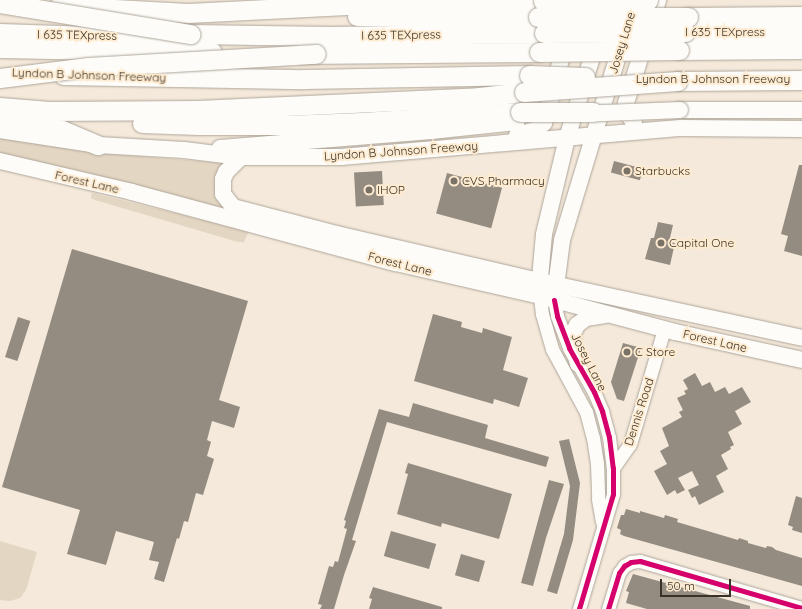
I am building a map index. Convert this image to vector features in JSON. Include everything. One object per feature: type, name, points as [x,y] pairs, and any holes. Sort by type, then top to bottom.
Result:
[{"type":"highway","points":[[0,6],[59,6],[188,13],[413,17],[541,9],[648,0]]},
{"type":"highway","points":[[0,3],[190,34]]},
{"type":"highway","points":[[541,9],[686,25],[802,16]]},
{"type":"highway","name":"I 635 TEXpress","points":[[0,33],[90,36],[190,34],[331,36],[686,25],[802,32]]},
{"type":"highway","name":"I 635 TEXpress","points":[[0,48],[316,54],[802,49]]},
{"type":"highway","points":[[0,78],[88,67],[316,54]]},
{"type":"highway","name":"Lyndon B Johnson Freeway","points":[[0,72],[87,76],[527,84],[802,80]]},
{"type":"highway","points":[[0,107],[49,111],[285,108],[479,97],[527,84]]},
{"type":"highway","points":[[49,111],[78,118],[198,125],[518,117],[593,112]]},
{"type":"highway","points":[[0,119],[62,130],[98,145]]},
{"type":"main road","points":[[487,145],[503,137],[528,134],[536,130],[544,123],[577,0]]},
{"type":"main road","name":"Josey Lane","points":[[547,290],[542,246],[568,138],[610,0]]},
{"type":"main road","name":"Josey Lane","points":[[547,290],[560,252],[593,136],[636,0]]},
{"type":"main road","points":[[651,130],[632,122],[626,111],[626,102],[658,0]]},
{"type":"main road","points":[[593,112],[802,110]]},
{"type":"main road","points":[[184,150],[431,131],[518,117]]},
{"type":"main road","name":"Lyndon B Johnson Freeway","points":[[0,130],[98,145],[184,150],[241,157],[341,157],[682,128],[802,129]]},
{"type":"main road","points":[[241,157],[226,172],[223,179],[223,194],[233,207],[256,220]]},
{"type":"main road","name":"Forest Lane","points":[[0,161],[256,220],[505,273],[609,315],[802,360]]},
{"type":"main road","name":"Forest Lane","points":[[256,220],[396,263],[547,290],[606,296],[802,338]]},
{"type":"main road","points":[[505,273],[526,269],[532,263],[542,246]]},
{"type":"main road","points":[[560,252],[570,276],[606,296]]},
{"type":"main road","points":[[578,364],[573,344],[573,333],[577,325],[586,318],[597,315],[609,315]]},
{"type":"main road","points":[[710,339],[714,320]]},
{"type":"street","name":"Josey Lane","points":[[547,290],[562,330],[578,364],[594,392],[609,437],[613,468],[612,494],[603,526]]},
{"type":"street","name":"Josey Lane","points":[[547,290],[542,314],[552,349],[578,396],[589,422],[597,464],[598,499],[603,526]]},
{"type":"street","name":"Dennis Road","points":[[613,468],[630,444],[664,329]]},
{"type":"street","points":[[589,422],[603,417]]},
{"type":"street","points":[[579,609],[603,526]]},
{"type":"street","points":[[608,609],[619,574],[624,566],[630,562],[640,561],[802,608]]},
{"type":"shaded area","points":[[0,136],[125,155],[224,163],[225,209],[223,210],[0,157]]},
{"type":"shaded area","points":[[92,193],[249,231],[244,242],[238,242],[95,200],[91,198]]},
{"type":"shaded area","points":[[0,541],[37,552],[26,590],[20,598],[10,601],[0,600]]},
{"type":"building","name":"Starbucks","points":[[614,161],[643,169],[640,180],[611,173]]},
{"type":"building","points":[[799,165],[802,165],[802,256],[784,251],[788,236],[781,234]]},
{"type":"building","name":"IHOP","points":[[382,171],[384,205],[356,206],[354,172]]},
{"type":"building","name":"CVS Pharmacy","points":[[447,173],[502,188],[491,228],[436,214]]},
{"type":"building","name":"Capital One","points":[[658,222],[673,225],[669,242],[675,243],[670,265],[645,259],[651,238],[654,238]]},
{"type":"building","points":[[72,249],[248,301],[219,400],[240,407],[234,428],[212,421],[207,440],[211,442],[207,456],[214,459],[203,495],[196,493],[188,522],[184,521],[179,539],[177,538],[164,582],[154,579],[159,562],[149,560],[154,542],[116,531],[106,565],[67,554],[80,510],[2,487]]},
{"type":"building","points":[[433,314],[462,322],[461,327],[482,333],[483,328],[512,337],[503,370],[528,378],[519,407],[494,399],[493,404],[414,381]]},
{"type":"building","points":[[18,317],[30,321],[17,361],[5,357]]},
{"type":"building","points":[[623,343],[641,348],[624,401],[617,399],[611,382]]},
{"type":"building","points":[[695,373],[702,386],[710,382],[715,392],[725,387],[729,394],[742,387],[751,402],[735,411],[742,424],[728,432],[734,445],[730,447],[731,449],[721,455],[728,469],[716,476],[724,492],[699,505],[695,496],[692,498],[688,490],[699,485],[692,471],[678,478],[685,490],[677,494],[675,490],[667,495],[654,471],[667,464],[660,451],[669,446],[662,428],[682,417],[679,412],[683,410],[677,398],[686,394],[684,391],[688,389],[683,380]]},
{"type":"building","points":[[413,403],[488,425],[485,438],[549,457],[546,467],[387,422],[352,540],[356,541],[334,609],[320,609],[322,605],[318,604],[329,566],[333,567],[335,561],[338,562],[347,529],[344,528],[346,521],[344,520],[379,409],[409,417]]},
{"type":"building","points":[[569,439],[580,483],[573,540],[557,594],[547,591],[564,534],[570,486],[559,441]]},
{"type":"building","points":[[408,463],[512,494],[499,539],[442,523],[441,527],[397,514],[408,474],[405,473]]},
{"type":"building","points":[[549,480],[564,484],[546,538],[533,586],[521,583]]},
{"type":"building","points":[[796,496],[802,498],[802,533],[792,530],[793,527],[788,525]]},
{"type":"building","points":[[626,509],[640,513],[640,511],[664,518],[665,515],[678,519],[677,522],[738,540],[739,538],[748,541],[748,543],[766,548],[767,546],[772,547],[776,550],[802,558],[802,586],[624,536],[620,534],[621,530],[617,528],[621,515],[624,515]]},
{"type":"building","points":[[391,531],[436,544],[429,569],[384,556]]},
{"type":"building","points":[[461,554],[485,561],[479,582],[455,575]]},
{"type":"building","points":[[633,574],[750,606],[750,609],[647,609],[626,603],[629,592],[626,591]]},
{"type":"building","points":[[373,587],[442,607],[442,609],[369,609],[372,599],[369,598]]},
{"type":"cycle path","points":[[554,300],[557,316],[569,348],[594,392],[602,411],[609,437],[613,468],[613,494],[579,609]]},
{"type":"cycle path","points":[[608,609],[619,573],[624,566],[631,562],[640,561],[802,608]]},
{"type":"place","name":"Starbucks","points":[[627,171]]},
{"type":"place","name":"CVS Pharmacy","points":[[454,181]]},
{"type":"place","name":"IHOP","points":[[369,190]]},
{"type":"place","name":"Capital One","points":[[661,243]]},
{"type":"place","name":"C Store","points":[[627,352]]}]
